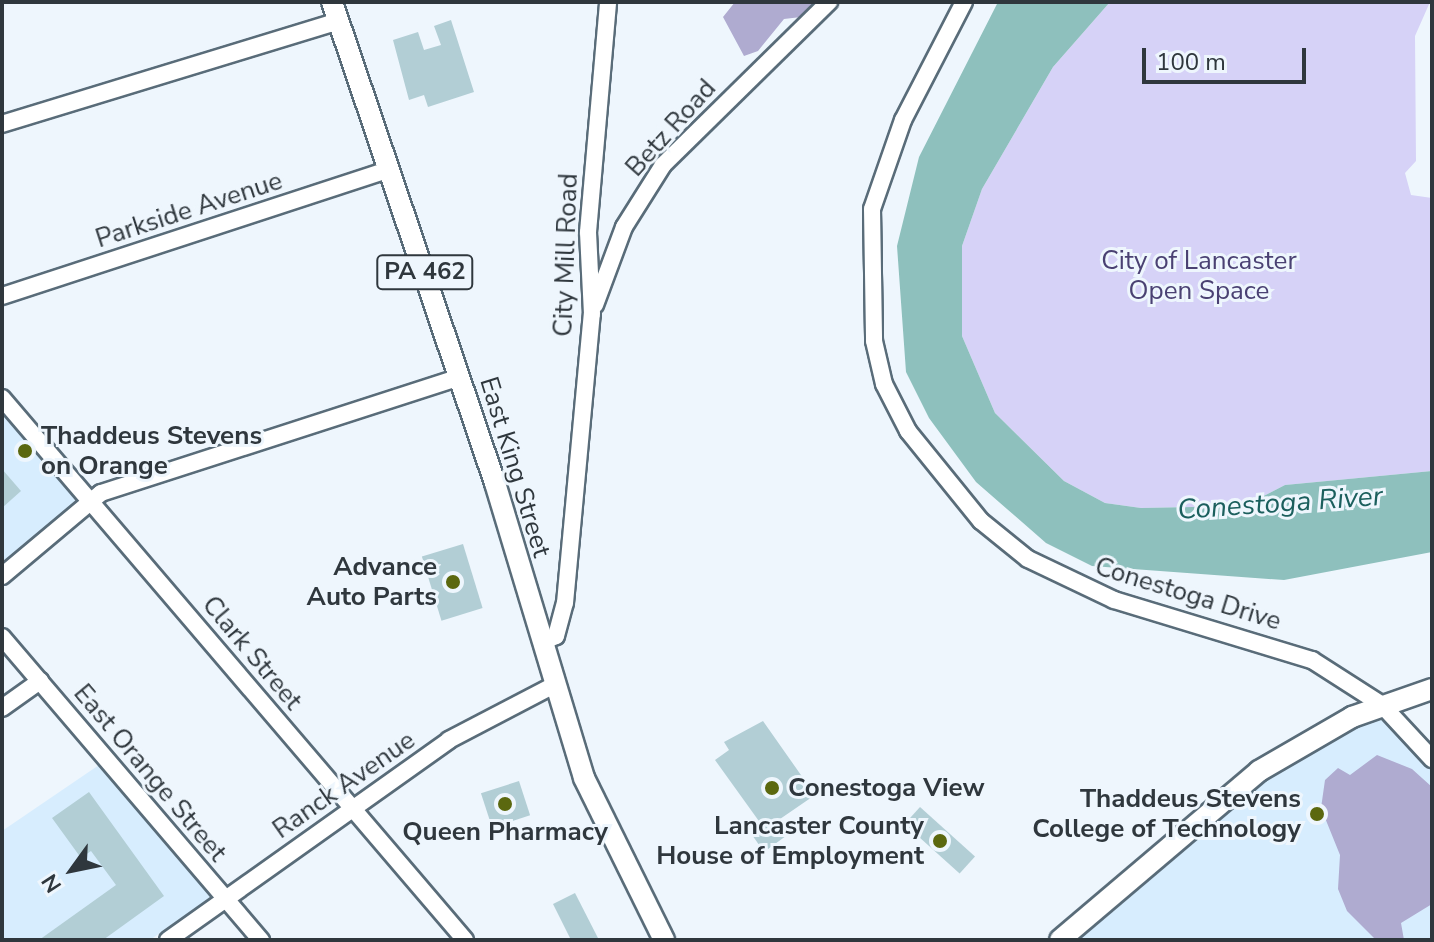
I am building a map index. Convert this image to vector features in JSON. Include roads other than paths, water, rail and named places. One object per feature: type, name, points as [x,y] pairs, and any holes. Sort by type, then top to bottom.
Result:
[{"type":"main road","name":"East King Street","points":[[336,11],[460,377],[589,793],[664,940]]},
{"type":"main road","points":[[1060,940],[1235,788],[1306,742],[1382,705],[1432,689]]},
{"type":"street","name":"City Mill Road","points":[[542,642],[556,636],[565,603],[592,314],[588,232],[608,2]]},
{"type":"street","name":"Betz Road","points":[[592,314],[624,227],[663,165],[829,2]]},
{"type":"street","name":"Conestoga Drive","points":[[964,2],[897,132],[872,209],[874,341],[884,384],[908,431],[981,521],[1050,572],[1114,600],[1291,650],[1382,705],[1432,759]]},
{"type":"street","points":[[2,124],[336,11]]},
{"type":"street","name":"Parkside Avenue","points":[[2,296],[390,169]]},
{"type":"street","points":[[2,576],[90,501],[460,377]]},
{"type":"street","name":"Clark Street","points":[[2,398],[465,940]]},
{"type":"street","name":"East Orange Street","points":[[2,637],[261,940]]},
{"type":"street","points":[[2,708],[40,681]]},
{"type":"street","name":"Ranck Avenue","points":[[168,940],[449,740],[556,684]]},
{"type":"water","name":"Conestoga River","points":[[998,2],[1110,2],[1053,67],[982,189],[962,246],[962,336],[995,413],[1064,481],[1105,503],[1141,508],[1244,506],[1285,485],[1432,471],[1432,552],[1284,580],[1092,566],[1046,543],[976,482],[929,418],[906,372],[897,246],[919,157]]},
{"type":"place","name":"Thaddeus Stevens on Orange","points":[[25,451]]},
{"type":"place","name":"Advance Auto Parts","points":[[453,582]]},
{"type":"place","name":"Conestoga View","points":[[772,788]]},
{"type":"place","name":"Queen Pharmacy","points":[[505,804]]},
{"type":"place","name":"Thaddeus Stevens College of Technology","points":[[1317,814]]},
{"type":"place","name":"Lancaster County House of Employment","points":[[940,841]]},
{"type":"park label","name":"City of Lancaster Open Space","points":[[1199,276]]}]
